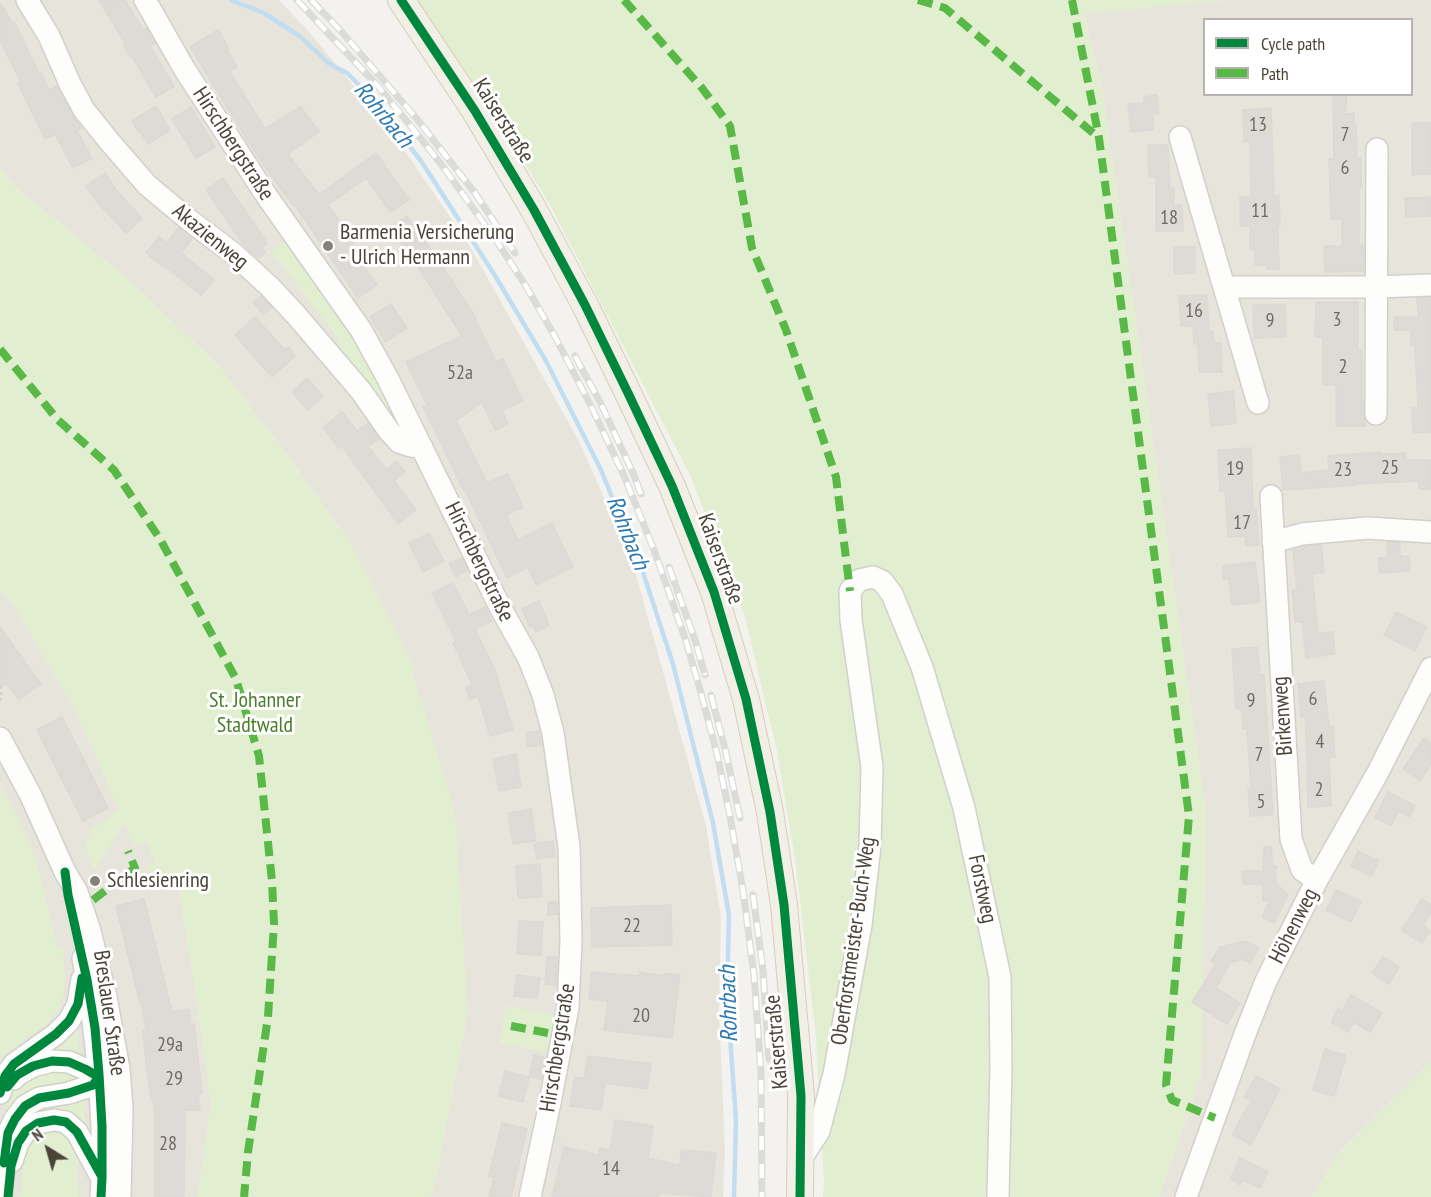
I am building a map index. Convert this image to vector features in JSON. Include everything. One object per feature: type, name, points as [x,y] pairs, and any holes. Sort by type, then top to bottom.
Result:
[{"type":"main road","name":"Kaiserstraße","points":[[401,0],[475,111],[534,210],[585,305],[672,486],[714,592],[746,699],[773,835],[784,905],[801,1096],[800,1197]]},
{"type":"street","name":"Akazienweg","points":[[27,0],[49,36],[84,110],[109,141],[147,184],[234,254],[270,287],[361,391],[389,431],[399,441],[411,446],[422,447]]},
{"type":"street","name":"Hirschbergstraße","points":[[145,0],[185,70],[259,186],[361,330],[388,379],[500,607],[528,657],[546,704],[553,733],[569,847],[571,941],[568,1007],[530,1197]]},
{"type":"street","points":[[1179,137],[1258,403]]},
{"type":"street","points":[[1376,414],[1377,149]]},
{"type":"street","points":[[1224,287],[1431,285]]},
{"type":"street","name":"Birkenweg","points":[[1271,496],[1291,839],[1302,870],[1317,880]]},
{"type":"street","points":[[1273,542],[1302,534],[1367,528],[1431,532]]},
{"type":"street","name":"Oberforstmeister-Buch-Weg","points":[[801,1159],[819,1131],[834,1074],[861,924],[870,846],[872,767],[851,620],[850,591],[859,580],[873,577],[882,581],[892,594]]},
{"type":"street","name":"Forstweg","points":[[892,594],[922,667],[964,808],[1000,977],[1001,1069],[998,1197]]},
{"type":"street","name":"Höhenweg","points":[[1186,1197],[1266,981],[1317,880],[1377,774],[1431,668]]},
{"type":"street","name":"Breslauer Straße","points":[[0,738],[77,892],[90,931],[106,997],[119,1070],[122,1108],[120,1197]]},
{"type":"street","name":"Breslauer Straße","points":[[65,872],[91,1003],[99,1077],[101,1188]]},
{"type":"street","points":[[0,1094],[4,1076],[14,1064],[69,1022],[80,997],[81,951]]},
{"type":"street","name":"Breslauer Straße","points":[[99,1077],[107,1070],[116,1047]]},
{"type":"street","points":[[0,1094],[17,1075],[33,1066],[52,1061],[69,1062],[99,1077],[93,1085],[69,1093],[39,1098],[25,1106],[8,1133],[1,1197]]},
{"type":"street","name":"Breslauer Straße","points":[[99,1077],[108,1088],[121,1127]]},
{"type":"street","points":[[8,1197],[11,1166],[18,1143],[26,1131],[38,1123],[54,1120],[66,1122],[77,1132],[101,1188]]},
{"type":"path","points":[[0,703],[1,684]]},
{"type":"shaded area","points":[[0,0],[279,0],[311,34],[396,138],[468,243],[579,441],[633,564],[706,826],[721,918],[719,1011],[725,1152],[723,1197],[430,1197],[435,1184],[468,1010],[349,541],[283,449],[217,364],[124,276],[14,186],[0,168]]},
{"type":"shaded area","points":[[1225,0],[1431,0],[1431,1062],[1339,1153],[1312,1197],[1159,1197],[1201,1076],[1206,813],[1103,93],[1084,13]]},
{"type":"shaded area","points":[[0,588],[15,607],[74,707],[135,845],[147,841],[155,863],[146,867],[178,884],[211,1105],[198,1197],[0,1197]]},
{"type":"shaded area","points":[[544,1133],[566,1138],[557,1176],[536,1171]]},
{"type":"green space","points":[[417,0],[1225,0],[1084,14],[1103,93],[1206,813],[1201,1076],[1159,1197],[823,1197],[816,1038],[796,865],[777,751],[744,613],[690,475],[549,203],[487,103]]},
{"type":"green space","name":"St. Johanner Stadtwald","points":[[0,168],[14,186],[124,276],[217,364],[283,449],[349,541],[407,652],[455,813],[468,1010],[435,1184],[430,1197],[198,1197],[211,1105],[178,884],[160,888],[145,867],[155,863],[147,841],[135,846],[125,823],[94,870],[86,850],[91,831],[118,809],[122,816],[74,707],[15,607],[0,588]]},
{"type":"green space","points":[[285,241],[362,350],[402,431],[339,352],[339,340],[271,251]]},
{"type":"green space","points":[[0,784],[22,826],[37,863],[58,949],[63,947],[65,982],[63,997],[57,1012],[45,1026],[3,1056],[0,1061]]},
{"type":"green space","points":[[506,1006],[556,1015],[549,1053],[499,1043]]},
{"type":"green space","points":[[77,1018],[80,1060],[42,1056]]},
{"type":"green space","points":[[1431,1062],[1431,1197],[1312,1197],[1339,1153]]},
{"type":"green space","points":[[50,1067],[82,1074],[83,1083],[5,1117],[8,1101],[16,1085]]},
{"type":"green space","points":[[84,1095],[85,1136],[33,1119],[29,1112]]},
{"type":"green space","points":[[54,1132],[70,1141],[77,1154],[79,1197],[20,1197],[26,1149],[35,1137]]},
{"type":"building","points":[[99,0],[125,0],[143,30],[146,28],[155,43],[150,46],[174,86],[156,97],[132,56],[130,57],[124,46],[126,45]]},
{"type":"building","points":[[0,3],[13,24],[15,23],[49,90],[57,86],[81,128],[77,130],[92,158],[73,168],[55,134],[45,139],[18,84],[21,82],[0,41]]},
{"type":"building","points":[[218,30],[237,67],[230,72],[265,129],[301,107],[319,132],[288,154],[319,195],[376,153],[409,200],[390,212],[366,178],[328,205],[354,242],[349,246],[377,285],[358,298],[294,204],[270,174],[190,47]]},
{"type":"building","points":[[1157,95],[1159,113],[1152,114],[1154,130],[1131,132],[1128,104],[1144,103],[1144,97]]},
{"type":"building","points":[[1333,96],[1347,96],[1345,114],[1354,113],[1357,159],[1361,158],[1359,246],[1364,245],[1364,271],[1325,272],[1324,246],[1342,246],[1342,219],[1331,219],[1329,159],[1334,159]]},
{"type":"building","points":[[156,106],[170,130],[148,144],[132,121]]},
{"type":"building","points":[[191,107],[215,147],[196,158],[172,119]]},
{"type":"building","points":[[1271,108],[1274,196],[1279,196],[1279,269],[1267,269],[1267,265],[1255,265],[1255,250],[1250,250],[1250,226],[1240,226],[1240,197],[1251,196],[1250,142],[1244,142],[1243,110]]},
{"type":"building","points":[[1412,123],[1431,123],[1431,174],[1412,175]]},
{"type":"building","points":[[1148,145],[1168,145],[1170,188],[1174,188],[1174,205],[1182,205],[1183,231],[1156,231],[1156,177],[1149,177]]},
{"type":"building","points":[[105,173],[117,191],[142,218],[126,233],[97,202],[86,186]]},
{"type":"building","points":[[223,178],[267,243],[261,247],[265,253],[258,258],[244,245],[206,190]]},
{"type":"building","points":[[1431,197],[1431,216],[1406,217],[1405,198]]},
{"type":"building","points":[[407,216],[476,318],[496,362],[503,359],[523,401],[502,410],[508,424],[495,430],[482,402],[456,421],[487,483],[508,474],[523,507],[506,515],[518,540],[552,523],[573,567],[536,585],[528,567],[507,578],[423,407],[427,405],[406,362],[462,336],[415,262],[390,228]]},
{"type":"building","points":[[178,228],[192,239],[181,253],[214,280],[201,295],[146,253],[159,237],[167,243]]},
{"type":"building","points":[[1174,247],[1195,247],[1195,273],[1174,274]]},
{"type":"building","points":[[1207,295],[1209,331],[1213,331],[1214,343],[1221,343],[1222,372],[1199,372],[1198,344],[1194,344],[1193,326],[1181,326],[1179,296]]},
{"type":"building","points":[[261,296],[272,308],[263,314],[253,302]]},
{"type":"building","points":[[1417,298],[1431,298],[1431,432],[1413,433],[1412,408],[1418,408],[1415,345],[1411,345],[1411,330],[1394,330],[1394,317],[1418,317]]},
{"type":"building","points":[[1316,302],[1358,302],[1358,350],[1362,350],[1362,402],[1366,426],[1336,426],[1336,385],[1323,385],[1323,337],[1315,337]]},
{"type":"building","points":[[391,304],[407,328],[386,342],[370,317]]},
{"type":"building","points":[[1285,304],[1286,337],[1254,338],[1253,305]]},
{"type":"building","points":[[255,317],[285,350],[289,347],[295,356],[272,377],[235,335]]},
{"type":"building","points":[[307,378],[323,396],[308,410],[292,392]]},
{"type":"building","points":[[1233,391],[1236,423],[1211,426],[1208,394]]},
{"type":"building","points":[[342,412],[357,431],[368,423],[379,439],[368,446],[386,470],[396,461],[405,472],[394,481],[416,510],[398,524],[342,446],[339,448],[323,427]]},
{"type":"building","points":[[1251,448],[1253,509],[1256,508],[1259,545],[1246,546],[1245,536],[1228,537],[1225,490],[1220,491],[1218,450]]},
{"type":"building","points":[[1381,452],[1381,454],[1406,453],[1406,460],[1431,460],[1431,489],[1419,489],[1419,481],[1283,490],[1280,457],[1299,455],[1301,473],[1329,470],[1328,456]]},
{"type":"building","points":[[429,533],[444,561],[423,572],[409,543]]},
{"type":"building","points":[[1387,542],[1400,543],[1400,556],[1409,556],[1410,571],[1379,573],[1379,558],[1388,557]]},
{"type":"building","points":[[1321,545],[1324,572],[1312,574],[1318,633],[1333,632],[1335,654],[1306,658],[1302,622],[1295,622],[1292,590],[1297,589],[1293,550]]},
{"type":"building","points":[[462,558],[468,570],[456,577],[449,564]]},
{"type":"building","points":[[1255,562],[1260,602],[1232,605],[1229,579],[1224,580],[1222,566]]},
{"type":"building","points":[[453,583],[469,615],[485,607],[492,621],[475,629],[495,670],[513,730],[490,736],[478,696],[469,699],[466,687],[472,684],[453,643],[456,642],[432,593]]},
{"type":"building","points":[[539,601],[549,625],[536,632],[533,625],[530,627],[522,609]]},
{"type":"building","points":[[1396,612],[1427,627],[1415,651],[1384,635]]},
{"type":"building","points":[[0,627],[41,684],[19,700],[6,683],[0,688]]},
{"type":"building","points":[[1257,647],[1260,674],[1264,674],[1273,815],[1250,816],[1248,789],[1251,789],[1247,729],[1243,729],[1242,709],[1236,709],[1232,649]]},
{"type":"building","points":[[1324,681],[1329,727],[1333,726],[1335,757],[1329,757],[1331,806],[1308,807],[1305,717],[1301,717],[1298,684]]},
{"type":"building","points":[[62,717],[108,808],[83,821],[37,730]]},
{"type":"building","points":[[539,731],[542,745],[528,747],[526,733]]},
{"type":"building","points":[[1424,738],[1431,743],[1431,764],[1420,781],[1403,769]]},
{"type":"building","points":[[516,754],[521,787],[499,791],[493,759]]},
{"type":"building","points":[[1388,792],[1415,806],[1409,817],[1399,811],[1391,825],[1375,817]]},
{"type":"building","points":[[531,809],[536,841],[513,844],[508,813]]},
{"type":"building","points":[[553,841],[555,856],[537,859],[534,844]]},
{"type":"building","points":[[1264,847],[1271,847],[1273,866],[1277,866],[1276,883],[1288,895],[1274,923],[1262,917],[1271,898],[1269,896],[1268,901],[1263,901],[1261,884],[1243,884],[1242,871],[1263,871]]},
{"type":"building","points":[[1358,851],[1379,861],[1371,876],[1351,866]]},
{"type":"building","points":[[540,864],[542,897],[518,898],[516,866]]},
{"type":"building","points":[[1336,890],[1361,901],[1351,922],[1326,910]]},
{"type":"building","points":[[144,899],[172,1012],[189,1009],[191,1025],[194,1024],[202,1093],[198,1094],[200,1110],[185,1110],[184,1197],[155,1197],[155,1115],[146,1065],[143,1031],[146,1030],[142,1004],[140,1004],[116,906]]},
{"type":"building","points":[[1422,899],[1431,905],[1431,913],[1423,925],[1430,931],[1422,943],[1402,930]]},
{"type":"building","points":[[548,902],[557,902],[558,914],[548,915]]},
{"type":"building","points":[[671,905],[672,945],[592,947],[591,908]]},
{"type":"building","points":[[519,921],[543,922],[541,955],[517,954]]},
{"type":"building","points":[[1246,941],[1259,948],[1250,963],[1242,959],[1230,963],[1216,988],[1240,1003],[1227,1024],[1192,1002],[1216,964],[1211,961],[1220,947]]},
{"type":"building","points":[[547,957],[557,957],[556,985],[545,984]]},
{"type":"building","points":[[1383,957],[1399,967],[1389,984],[1372,973]]},
{"type":"building","points":[[592,972],[639,976],[640,972],[664,976],[665,973],[680,975],[672,1038],[604,1030],[608,1001],[589,999]]},
{"type":"building","points":[[517,975],[540,978],[537,998],[514,996]]},
{"type":"building","points":[[1351,995],[1382,1013],[1370,1032],[1354,1022],[1348,1032],[1331,1022],[1338,1008],[1342,1011]]},
{"type":"building","points":[[1325,1049],[1345,1055],[1334,1096],[1313,1090]]},
{"type":"building","points":[[534,1055],[546,1058],[541,1079],[529,1077]]},
{"type":"building","points":[[588,1056],[651,1064],[647,1089],[605,1083],[601,1110],[570,1106],[575,1077],[584,1078]]},
{"type":"building","points":[[505,1071],[529,1077],[523,1102],[499,1096]]},
{"type":"building","points":[[1256,1076],[1280,1089],[1251,1145],[1232,1134],[1251,1101],[1244,1097]]},
{"type":"building","points":[[615,1120],[653,1126],[648,1158],[680,1165],[681,1150],[716,1153],[711,1197],[659,1193],[658,1197],[552,1197],[564,1147],[599,1155],[600,1148],[610,1150]]},
{"type":"building","points":[[502,1123],[527,1129],[511,1197],[489,1197],[494,1177],[489,1176]]},
{"type":"building","points":[[1240,1158],[1268,1172],[1260,1188],[1243,1180],[1240,1185],[1230,1179]]},
{"type":"waterway","name":"Rohrbach","points":[[231,0],[264,13],[301,37],[328,63],[347,73],[373,99],[421,161],[494,274],[546,361],[601,470],[639,560],[673,664],[713,823],[729,915],[727,995],[736,1120],[734,1197]]},
{"type":"railway","points":[[297,0],[376,84],[410,125],[496,240],[524,283],[591,406],[625,478],[654,550],[686,641],[717,754],[743,891],[754,975],[761,1073],[762,1197]]},
{"type":"railway","points":[[311,0],[417,119],[475,193],[515,253]]},
{"type":"railway","points":[[575,356],[600,402],[641,494]]},
{"type":"railway","points":[[669,567],[705,675]]},
{"type":"railway","points":[[711,695],[740,818]]},
{"type":"railway","points":[[753,895],[763,970],[769,1059]]},
{"type":"marked path","points":[[624,0],[702,88],[730,126],[752,248],[786,330],[836,477],[850,591]]},
{"type":"marked path","points":[[918,0],[945,8],[1099,138]]},
{"type":"marked path","points":[[1072,0],[1099,138],[1189,816],[1166,1085],[1172,1100],[1215,1118]]},
{"type":"marked path","points":[[0,349],[57,419],[114,470],[160,539],[236,679],[259,756],[274,923],[268,1017],[248,1152],[244,1197]]},
{"type":"marked path","points":[[93,900],[135,868],[128,851]]},
{"type":"marked path","points":[[511,1026],[548,1033]]},
{"type":"cycle path","points":[[401,0],[475,111],[534,210],[585,305],[672,486],[714,592],[746,699],[770,812],[784,905],[801,1096],[800,1197]]},
{"type":"cycle path","points":[[65,872],[95,1028],[102,1126],[101,1197]]},
{"type":"cycle path","points":[[0,1093],[5,1076],[14,1064],[56,1034],[69,1021],[78,1004],[82,978]]},
{"type":"cycle path","points":[[7,1087],[17,1075],[33,1066],[52,1061],[69,1062],[99,1077]]},
{"type":"cycle path","points":[[4,1163],[8,1133],[25,1106],[39,1098],[69,1093],[93,1085],[99,1077]]},
{"type":"cycle path","points":[[8,1197],[11,1166],[18,1143],[26,1131],[38,1123],[54,1120],[66,1122],[77,1132],[101,1175]]},
{"type":"place","name":"Barmenia Versicherung - Ulrich Hermann","points":[[328,246]]},
{"type":"place","name":"Schlesienring","points":[[95,881]]}]
